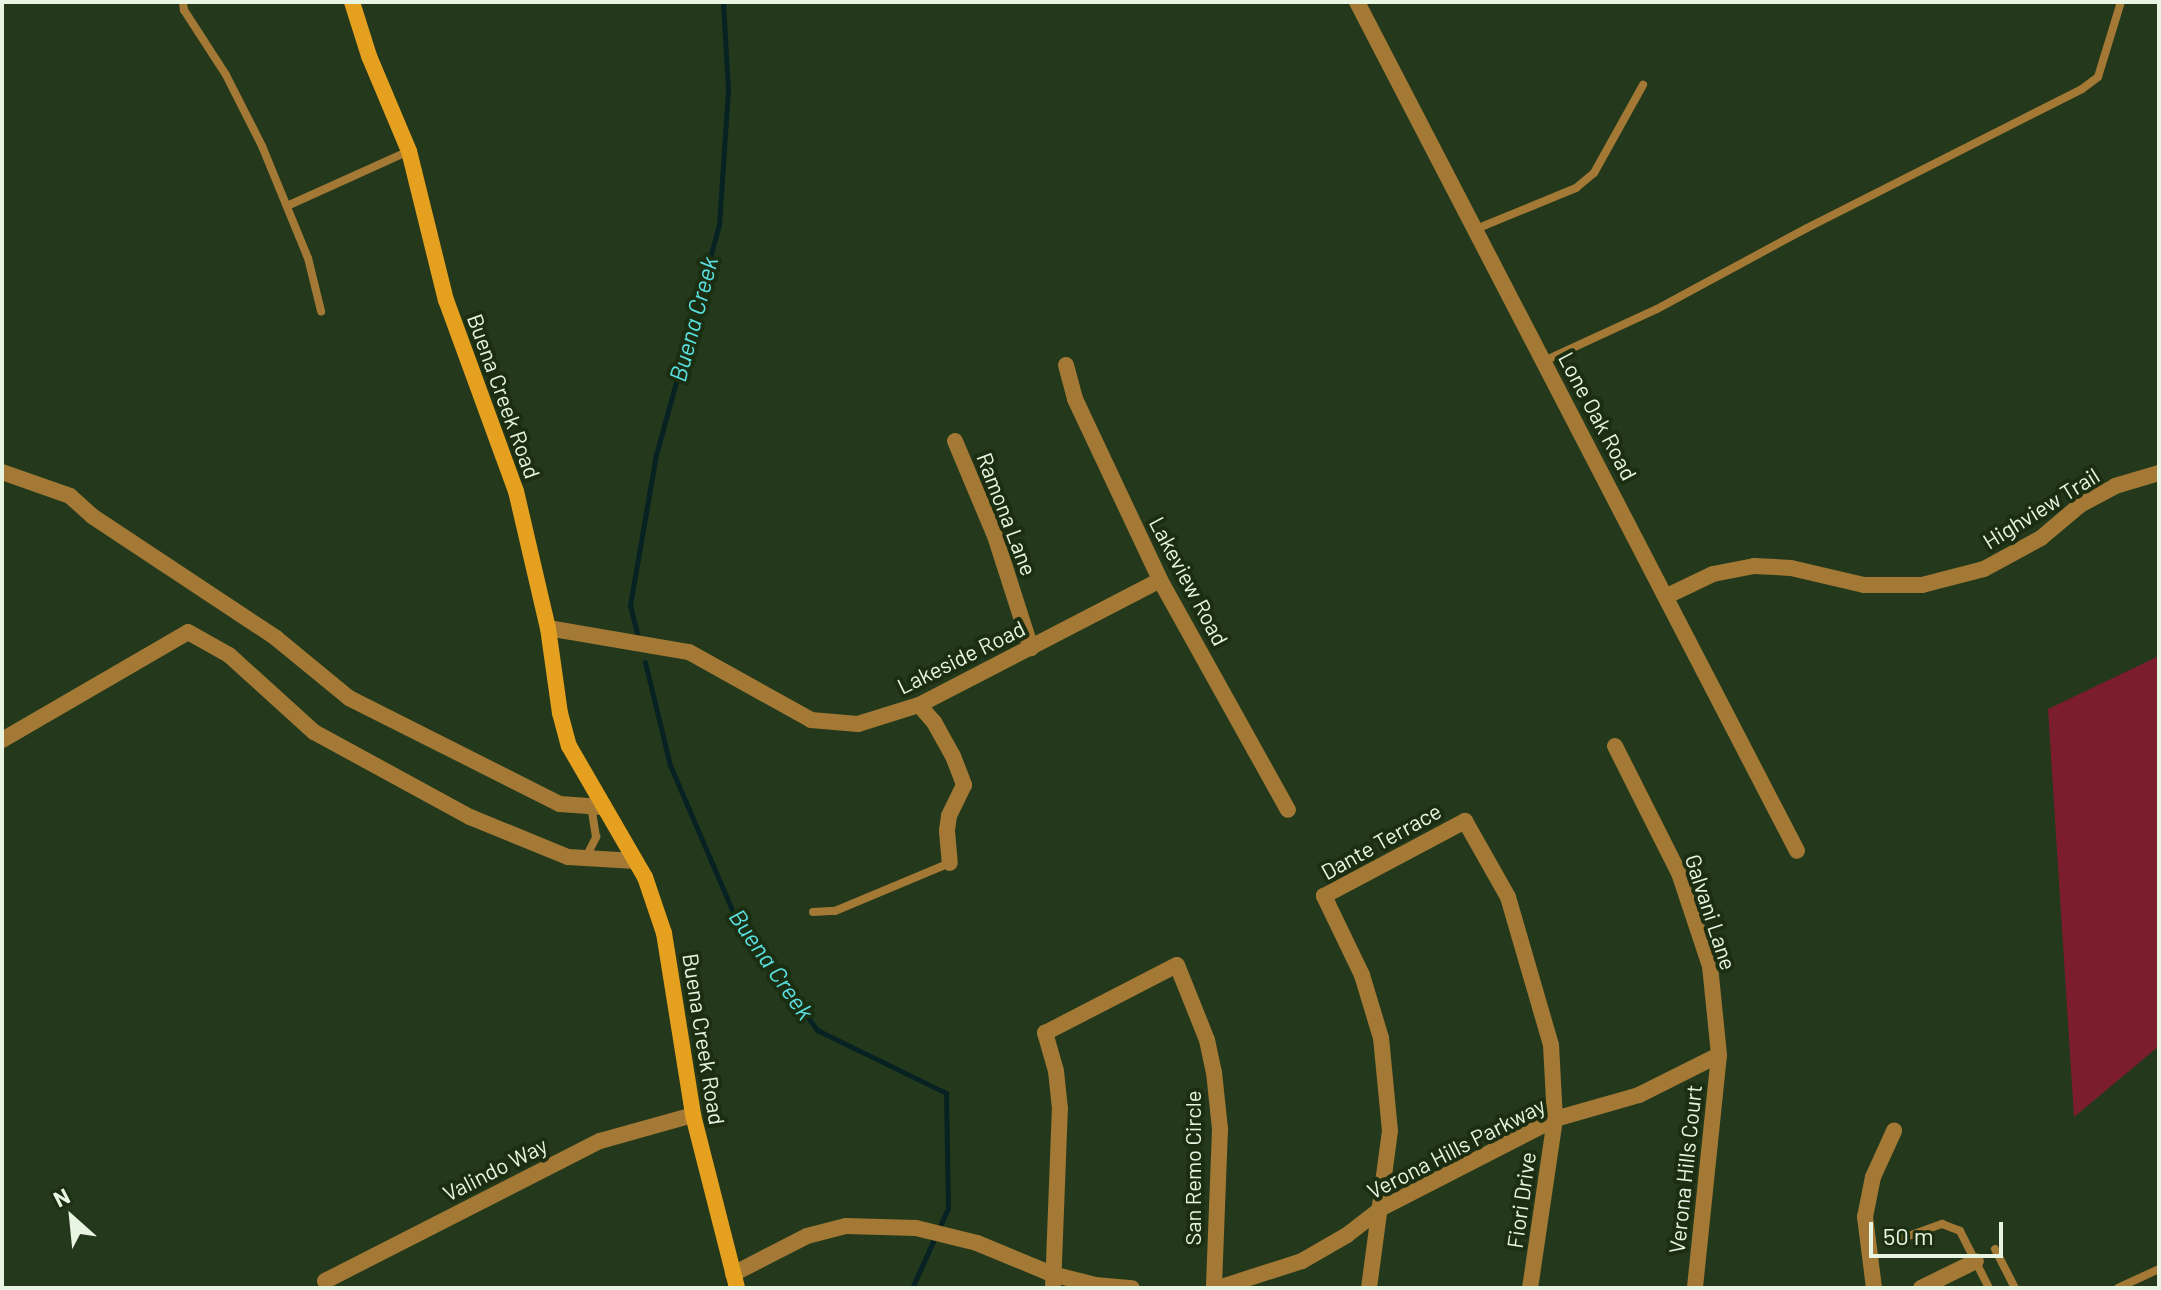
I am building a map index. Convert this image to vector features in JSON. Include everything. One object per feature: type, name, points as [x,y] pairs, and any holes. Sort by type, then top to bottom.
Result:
[{"type":"main road","name":"Buena Creek Road","points":[[352,2],[369,56],[409,151],[446,300],[516,491],[548,628],[560,713],[569,746],[596,807],[645,877],[664,933],[693,1115],[735,1281]]},
{"type":"street","name":"Lone Oak Road","points":[[1357,2],[1797,851]]},
{"type":"street","name":"Lakeview Road","points":[[1066,365],[1075,399],[1160,580],[1288,810]]},
{"type":"street","name":"Ramona Lane","points":[[955,441],[995,536],[1031,648]]},
{"type":"street","points":[[2,472],[70,496],[92,516],[276,638],[349,698],[560,804],[596,807]]},
{"type":"street","name":"Highview Trail","points":[[1667,596],[1713,574],[1754,566],[1791,568],[1864,585],[1922,585],[1984,569],[2041,538],[2080,505],[2115,486],[2159,473]]},
{"type":"street","name":"Lakeside Road","points":[[548,628],[689,652],[811,720],[858,724],[919,705],[1160,580]]},
{"type":"street","points":[[2,740],[188,632],[229,655],[314,732],[470,817],[568,857],[635,861]]},
{"type":"street","points":[[919,705],[934,722],[953,756],[964,785],[949,816],[950,863]]},
{"type":"street","name":"Galvani Lane","points":[[1615,746],[1679,873],[1710,966],[1719,1055]]},
{"type":"street","name":"Dante Terrace","points":[[1382,1208],[1390,1131],[1381,1038],[1362,975],[1324,896],[1465,821],[1508,897],[1551,1045],[1555,1119]]},
{"type":"street","name":"San Remo Circle","points":[[1053,1281],[1060,1109],[1056,1071],[1045,1033],[1177,965],[1207,1040],[1214,1072],[1220,1129],[1216,1288]]},
{"type":"street","name":"Verona Hills Parkway","points":[[1216,1288],[1302,1261],[1347,1235],[1382,1208],[1555,1119],[1639,1095],[1719,1055]]},
{"type":"street","name":"Verona Hills Court","points":[[1695,1288],[1698,1232],[1715,1114],[1719,1055]]},
{"type":"street","name":"Valindo Way","points":[[321,1285],[600,1141],[693,1115]]},
{"type":"street","name":"Fiori Drive","points":[[1530,1288],[1555,1119]]},
{"type":"street","points":[[1874,1288],[1865,1217],[1873,1177],[1894,1131]]},
{"type":"street","points":[[1369,1288],[1382,1208]]},
{"type":"street","points":[[735,1281],[807,1236],[846,1226],[925,1230],[977,1243],[1053,1281],[1132,1288]]},
{"type":"street","points":[[1921,1288],[1976,1261]]},
{"type":"lane","points":[[183,2],[184,10],[226,75],[248,117],[308,258],[321,311]]},
{"type":"lane","points":[[1544,361],[1657,309],[1807,228],[2082,89],[2098,77],[2121,2]]},
{"type":"lane","points":[[1476,229],[1576,188],[1594,173],[1643,85]]},
{"type":"lane","points":[[287,206],[409,151]]},
{"type":"lane","points":[[584,860],[596,837],[596,807]]},
{"type":"lane","points":[[813,912],[835,911],[950,863]]},
{"type":"lane","points":[[1900,1239],[1942,1224],[1960,1231],[1989,1288]]},
{"type":"lane","points":[[1995,1249],[2015,1288]]},
{"type":"lane","points":[[2118,1288],[2159,1269]]},
{"type":"shaded area","points":[[2159,656],[2159,1046],[2074,1117],[2048,709]]},
{"type":"waterway","name":"Buena Creek","points":[[637,633],[630,605],[656,455],[719,225],[728,89],[723,2]]},
{"type":"waterway","name":"Buena Creek","points":[[645,662],[670,765],[735,917],[817,1030],[946,1093],[948,1208],[912,1288]]}]
